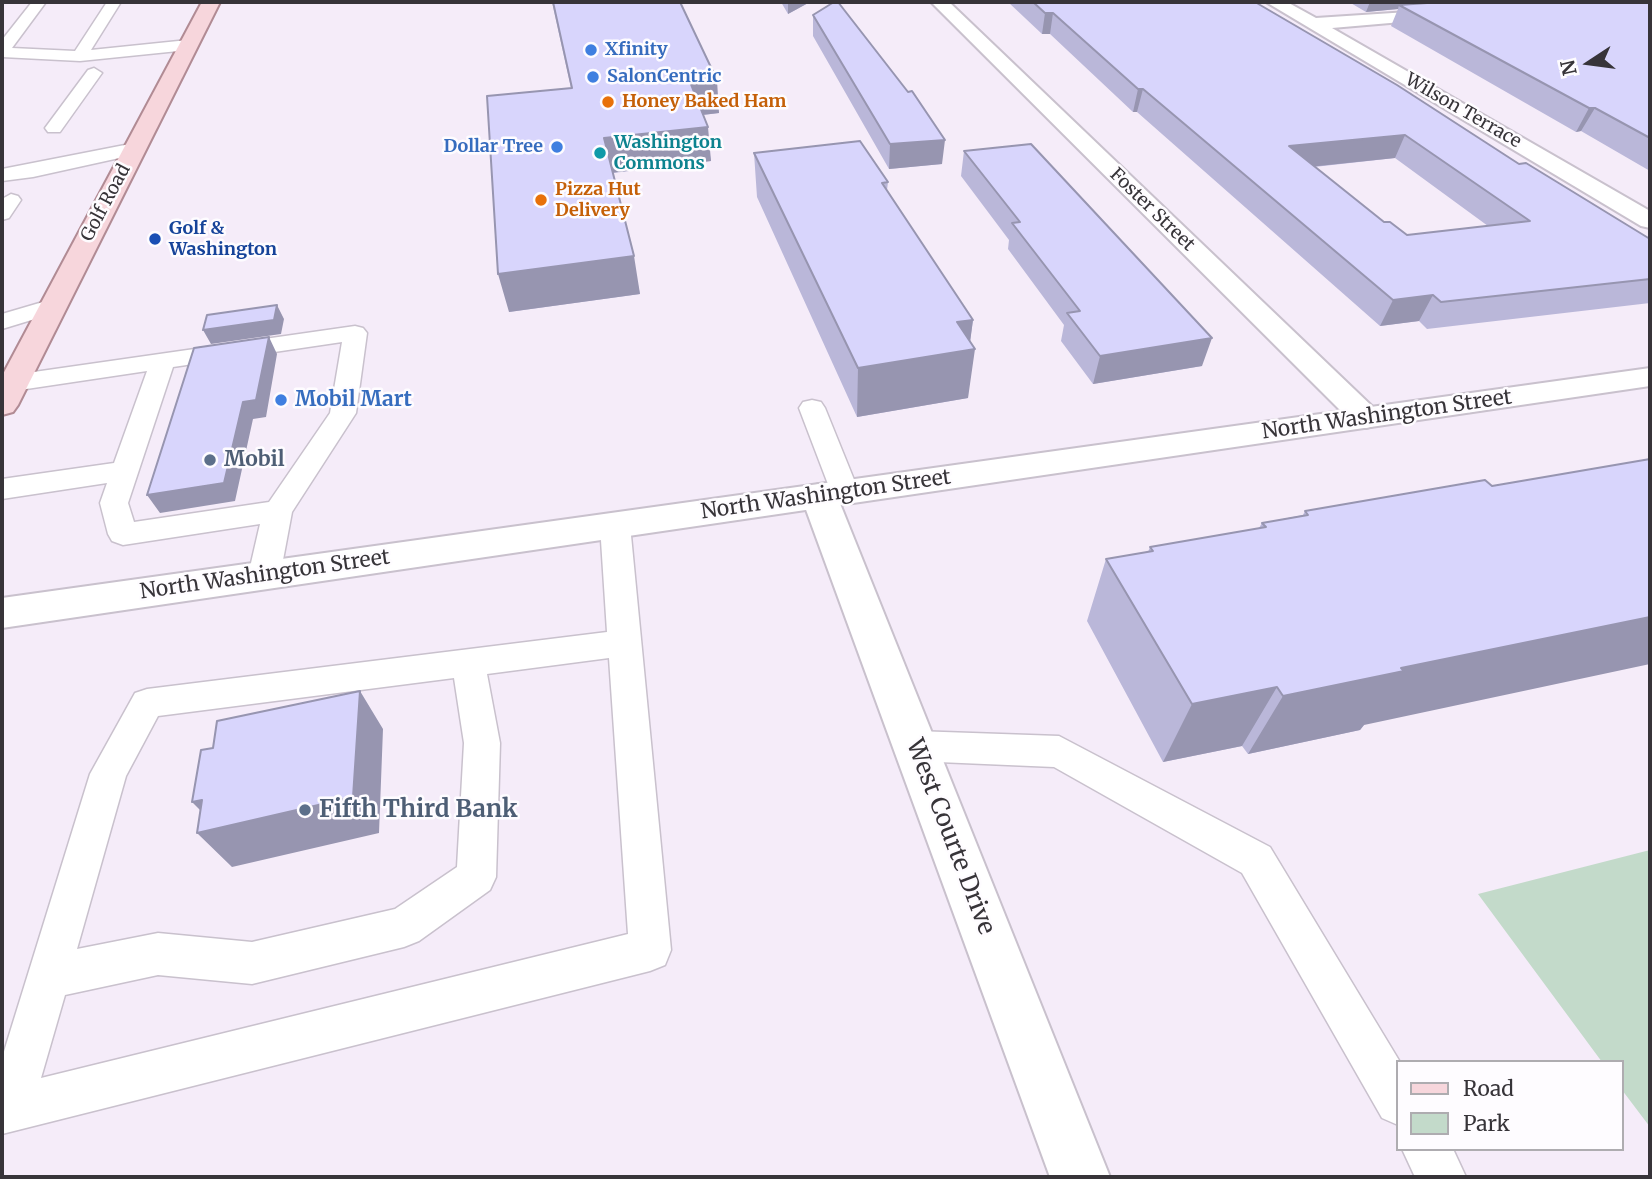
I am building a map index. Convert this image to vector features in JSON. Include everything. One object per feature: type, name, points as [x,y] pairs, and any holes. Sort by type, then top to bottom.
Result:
[{"type":"main road","name":"Golf Road","points":[[6,390],[53,306],[211,2]]},
{"type":"street","name":"Foster Street","points":[[939,2],[1366,418]]},
{"type":"street","name":"Wilson Terrace","points":[[1275,2],[1650,221]]},
{"type":"street","points":[[1313,24],[1465,12]]},
{"type":"street","name":"North Washington Street","points":[[2,613],[1650,377]]},
{"type":"street","name":"West Courte Drive","points":[[832,494],[915,746],[1080,1177]]},
{"type":"lane","points":[[2,51],[39,2]]},
{"type":"lane","points":[[80,56],[114,2]]},
{"type":"lane","points":[[2,51],[80,56],[188,46]]},
{"type":"lane","points":[[54,128],[94,73]]},
{"type":"lane","points":[[14,155],[135,149]]},
{"type":"lane","points":[[2,175],[135,149]]},
{"type":"lane","points":[[2,322],[53,306]]},
{"type":"lane","points":[[6,390],[163,360],[355,333],[343,413],[278,511],[264,576]]},
{"type":"lane","points":[[163,360],[114,503],[123,534],[278,511]]},
{"type":"lane","points":[[812,408],[832,494]]},
{"type":"lane","points":[[2,489],[125,471]]},
{"type":"lane","points":[[5,1110],[650,950],[615,525]]},
{"type":"lane","points":[[5,1110],[48,977],[108,774],[147,703],[625,643]]},
{"type":"lane","points":[[48,977],[158,954],[252,964],[404,927],[475,877],[482,743],[468,661]]},
{"type":"lane","points":[[915,746],[1059,752],[1256,860],[1396,1099]]},
{"type":"lane","points":[[1427,1151],[1442,1177]]},
{"type":"green space","points":[[1650,850],[1650,1127],[1624,1093],[1624,1060],[1601,1060],[1478,894]]},
{"type":"building","name":"Washington Commons","points":[[553,2],[680,2],[717,80],[690,82],[708,127],[604,138],[634,256],[498,274],[487,96],[572,88]]},
{"type":"building","points":[[838,2],[908,92],[912,91],[945,140],[890,144],[813,15]]},
{"type":"building","points":[[1033,2],[1255,2],[1397,85],[1519,164],[1526,163],[1650,239],[1650,279],[1441,302],[1433,295],[1393,300],[1143,89],[1138,89],[1053,13],[1045,13]],"holes":[[[1405,135],[1530,221],[1407,235],[1390,222],[1384,222],[1289,146]]]},
{"type":"building","points":[[1441,2],[1650,2],[1650,138],[1399,5]]},
{"type":"building","points":[[860,141],[888,182],[882,183],[973,320],[957,322],[975,349],[858,368],[754,153]]},
{"type":"building","points":[[1031,144],[1212,338],[1100,356],[1067,313],[1080,311],[1012,223],[1020,222],[964,151]]},
{"type":"building","points":[[277,305],[274,320],[203,330],[207,315]]},
{"type":"building","name":"Mobil","points":[[269,337],[256,400],[243,402],[224,483],[147,495],[194,348]]},
{"type":"building","points":[[1650,459],[1650,617],[1401,668],[1404,671],[1283,696],[1277,687],[1192,704],[1106,559],[1153,551],[1150,547],[1266,527],[1262,523],[1308,515],[1305,511],[1485,480],[1492,486]]},
{"type":"building","points":[[360,691],[353,797],[197,833],[202,800],[192,802],[201,750],[213,748],[217,721]]},
{"type":"place","name":"Xfinity","points":[[591,50]]},
{"type":"place","name":"SalonCentric","points":[[593,77]]},
{"type":"place","name":"Honey Baked Ham","points":[[608,102]]},
{"type":"place","name":"Dollar Tree","points":[[557,147]]},
{"type":"place","name":"Washington Commons","points":[[600,153]]},
{"type":"place","name":"Pizza Hut Delivery","points":[[541,200]]},
{"type":"place","name":"Golf & Washington","points":[[155,239]]},
{"type":"place","name":"Mobil Mart","points":[[281,400]]},
{"type":"place","name":"Mobil","points":[[210,460]]},
{"type":"place","name":"Fifth Third Bank","points":[[305,810]]}]
